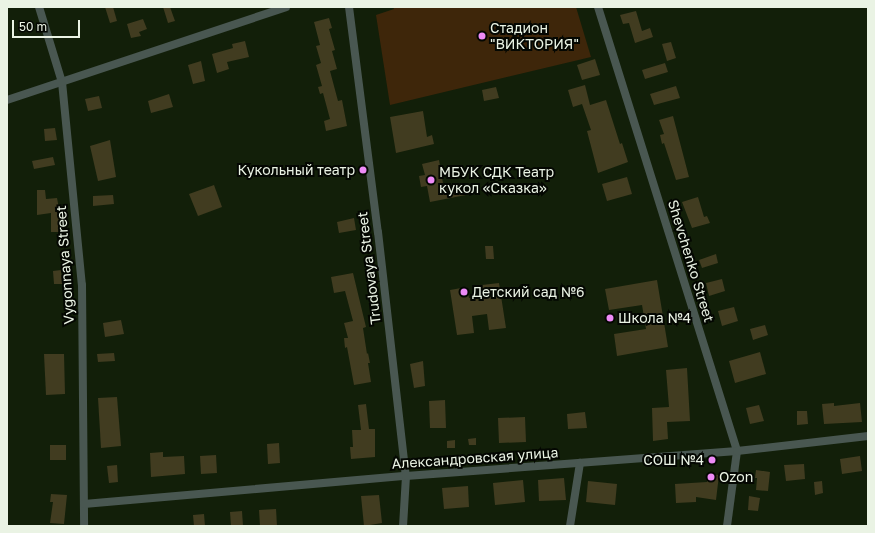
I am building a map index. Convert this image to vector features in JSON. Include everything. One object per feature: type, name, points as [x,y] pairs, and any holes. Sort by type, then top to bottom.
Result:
[{"type":"street","name":"Vygonnaya Street","points":[[39,7],[62,82],[82,285],[84,526]]},
{"type":"street","points":[[7,100],[286,7]]},
{"type":"street","name":"Trudovaya Street","points":[[349,7],[378,232],[406,476],[403,526]]},
{"type":"street","name":"Shevchenko Street","points":[[598,7],[738,451],[726,526]]},
{"type":"street","name":"Александровская улица","points":[[84,504],[406,476],[738,451],[868,436]]},
{"type":"street","points":[[570,526],[580,463]]},
{"type":"shaded area","name":"Стадион \"ВИКТОРИЯ\"","points":[[393,7],[576,7],[591,57],[390,105],[376,15],[394,9]]},
{"type":"building","points":[[105,7],[113,7],[117,21],[110,23]]},
{"type":"building","points":[[163,7],[170,7],[175,21],[168,23]]},
{"type":"building","points":[[636,11],[642,31],[650,28],[653,37],[635,43],[629,23],[623,24],[620,15]]},
{"type":"building","points":[[329,18],[332,28],[329,29],[335,50],[332,51],[337,69],[330,71],[338,101],[342,100],[347,126],[326,131],[324,121],[330,119],[323,93],[320,94],[318,87],[322,86],[316,65],[321,63],[316,46],[320,45],[314,22]]},
{"type":"building","points":[[143,19],[147,29],[139,32],[141,36],[131,38],[127,24]]},
{"type":"building","points":[[245,41],[249,57],[227,62],[229,69],[217,73],[212,54],[233,48],[232,44]]},
{"type":"building","points":[[671,42],[676,58],[667,61],[662,44]]},
{"type":"building","points":[[595,59],[600,75],[582,80],[577,65]]},
{"type":"building","points":[[201,61],[205,81],[193,84],[188,65]]},
{"type":"building","points":[[665,63],[668,72],[645,79],[642,70]]},
{"type":"building","points":[[585,85],[590,105],[606,100],[620,144],[622,143],[628,162],[598,173],[587,131],[591,130],[582,104],[573,107],[568,90]]},
{"type":"building","points":[[676,86],[680,98],[654,105],[650,94]]},
{"type":"building","points":[[496,87],[499,98],[484,101],[482,90]]},
{"type":"building","points":[[169,94],[173,107],[151,113],[148,101]]},
{"type":"building","points":[[99,96],[102,108],[88,111],[85,99]]},
{"type":"building","points":[[423,111],[427,137],[432,135],[434,144],[396,153],[390,117]]},
{"type":"building","points":[[673,116],[689,177],[676,180],[664,143],[662,144],[660,135],[664,134],[659,120]]},
{"type":"building","points":[[55,128],[57,140],[45,141],[44,129]]},
{"type":"building","points":[[110,140],[116,177],[98,181],[90,146]]},
{"type":"building","points":[[53,157],[55,165],[34,169],[32,161]]},
{"type":"building","name":"МБУК СДК Театр кукол «Сказка»","points":[[439,160],[444,189],[464,185],[466,195],[430,202],[427,186],[421,187],[419,176],[425,175],[422,164]]},
{"type":"building","points":[[627,177],[632,194],[607,201],[602,184]]},
{"type":"building","points":[[214,185],[222,207],[198,216],[189,194]]},
{"type":"building","points":[[37,190],[45,190],[46,199],[57,198],[61,219],[61,232],[51,232],[51,213],[37,215]]},
{"type":"building","points":[[113,195],[114,204],[93,206],[93,196]]},
{"type":"building","points":[[698,197],[704,217],[707,216],[710,223],[692,228],[682,202]]},
{"type":"building","points":[[354,218],[356,230],[339,233],[337,222]]},
{"type":"building","points":[[485,246],[493,246],[494,259],[486,259]]},
{"type":"building","points":[[716,254],[718,263],[702,268],[699,260]]},
{"type":"building","points":[[61,270],[62,284],[54,284],[53,271]]},
{"type":"building","points":[[353,273],[366,327],[363,328],[370,363],[368,363],[371,382],[354,385],[344,338],[348,338],[344,323],[353,321],[345,291],[334,293],[331,277]]},
{"type":"building","points":[[722,279],[725,291],[709,296],[706,283]]},
{"type":"building","points":[[657,280],[668,347],[617,356],[614,334],[646,329],[642,305],[609,310],[605,289]]},
{"type":"building","points":[[499,283],[506,328],[489,330],[487,314],[472,316],[474,333],[457,335],[450,290],[467,287],[469,298],[484,296],[482,285]]},
{"type":"building","points":[[734,307],[738,321],[722,326],[718,311]]},
{"type":"building","points":[[121,320],[124,334],[105,337],[103,323]]},
{"type":"building","points":[[765,325],[768,335],[753,340],[750,329]]},
{"type":"building","points":[[760,352],[766,374],[735,383],[729,361]]},
{"type":"building","points":[[114,353],[115,361],[98,362],[97,354]]},
{"type":"building","points":[[44,354],[64,354],[65,394],[46,395]]},
{"type":"building","points":[[423,361],[425,386],[414,388],[410,364]]},
{"type":"building","points":[[687,368],[690,421],[667,422],[668,439],[653,441],[652,408],[669,407],[666,370]]},
{"type":"building","points":[[117,397],[121,446],[101,448],[98,398]]},
{"type":"building","points":[[445,400],[446,428],[430,428],[429,401]]},
{"type":"building","points":[[834,403],[834,406],[860,403],[862,422],[824,424],[822,404]]},
{"type":"building","points":[[366,404],[369,429],[375,429],[375,457],[351,459],[350,447],[353,447],[352,430],[361,430],[358,405]]},
{"type":"building","points":[[759,405],[764,421],[750,424],[746,408]]},
{"type":"building","points":[[797,411],[807,411],[808,424],[797,425]]},
{"type":"building","points":[[585,412],[587,428],[568,429],[567,414]]},
{"type":"building","points":[[525,417],[526,442],[499,443],[498,418]]},
{"type":"building","points":[[476,438],[476,445],[469,445],[468,439]]},
{"type":"building","points":[[455,440],[455,448],[447,448],[447,441]]},
{"type":"building","points":[[279,443],[280,463],[268,464],[267,444]]},
{"type":"building","points":[[50,445],[66,445],[66,460],[50,460]]},
{"type":"building","points":[[163,452],[163,457],[184,456],[185,474],[151,477],[150,453]]},
{"type":"building","points":[[216,455],[217,473],[201,474],[200,456]]},
{"type":"building","points":[[860,456],[862,471],[842,474],[840,459]]},
{"type":"building","points":[[804,464],[805,479],[786,481],[784,465]]},
{"type":"building","points":[[117,465],[118,482],[109,483],[107,466]]},
{"type":"building","points":[[756,470],[770,472],[768,491],[756,490]]},
{"type":"building","points":[[708,474],[719,475],[716,500],[696,497],[696,502],[676,503],[675,484],[707,482]]},
{"type":"building","points":[[564,478],[566,500],[539,501],[538,480]]},
{"type":"building","points":[[523,480],[525,502],[495,505],[493,483]]},
{"type":"building","points":[[588,481],[617,484],[615,505],[586,502]]},
{"type":"building","points":[[822,481],[823,493],[815,495],[814,482]]},
{"type":"building","points":[[468,486],[469,507],[444,509],[442,488]]},
{"type":"building","points":[[51,494],[67,495],[64,524],[50,523],[53,502],[50,502]]},
{"type":"building","points":[[379,495],[382,523],[364,526],[361,496]]},
{"type":"building","points":[[749,496],[760,498],[758,511],[748,510]]},
{"type":"building","points":[[276,509],[277,526],[260,526],[259,510]]},
{"type":"building","points":[[242,511],[243,526],[231,526],[230,512]]},
{"type":"building","points":[[204,514],[205,526],[194,526],[193,515]]},
{"type":"place","name":"Стадион \"ВИКТОРИЯ\"","points":[[482,36]]},
{"type":"place","name":"Кукольный театр","points":[[363,170]]},
{"type":"place","name":"МБУК СДК Театр кукол «Сказка»","points":[[431,180]]},
{"type":"place","name":"Детский сад №6","points":[[464,292]]},
{"type":"place","name":"Школа №4","points":[[610,318]]},
{"type":"place","name":"СОШ №4","points":[[712,460]]},
{"type":"place","name":"Ozon","points":[[711,477]]}]
